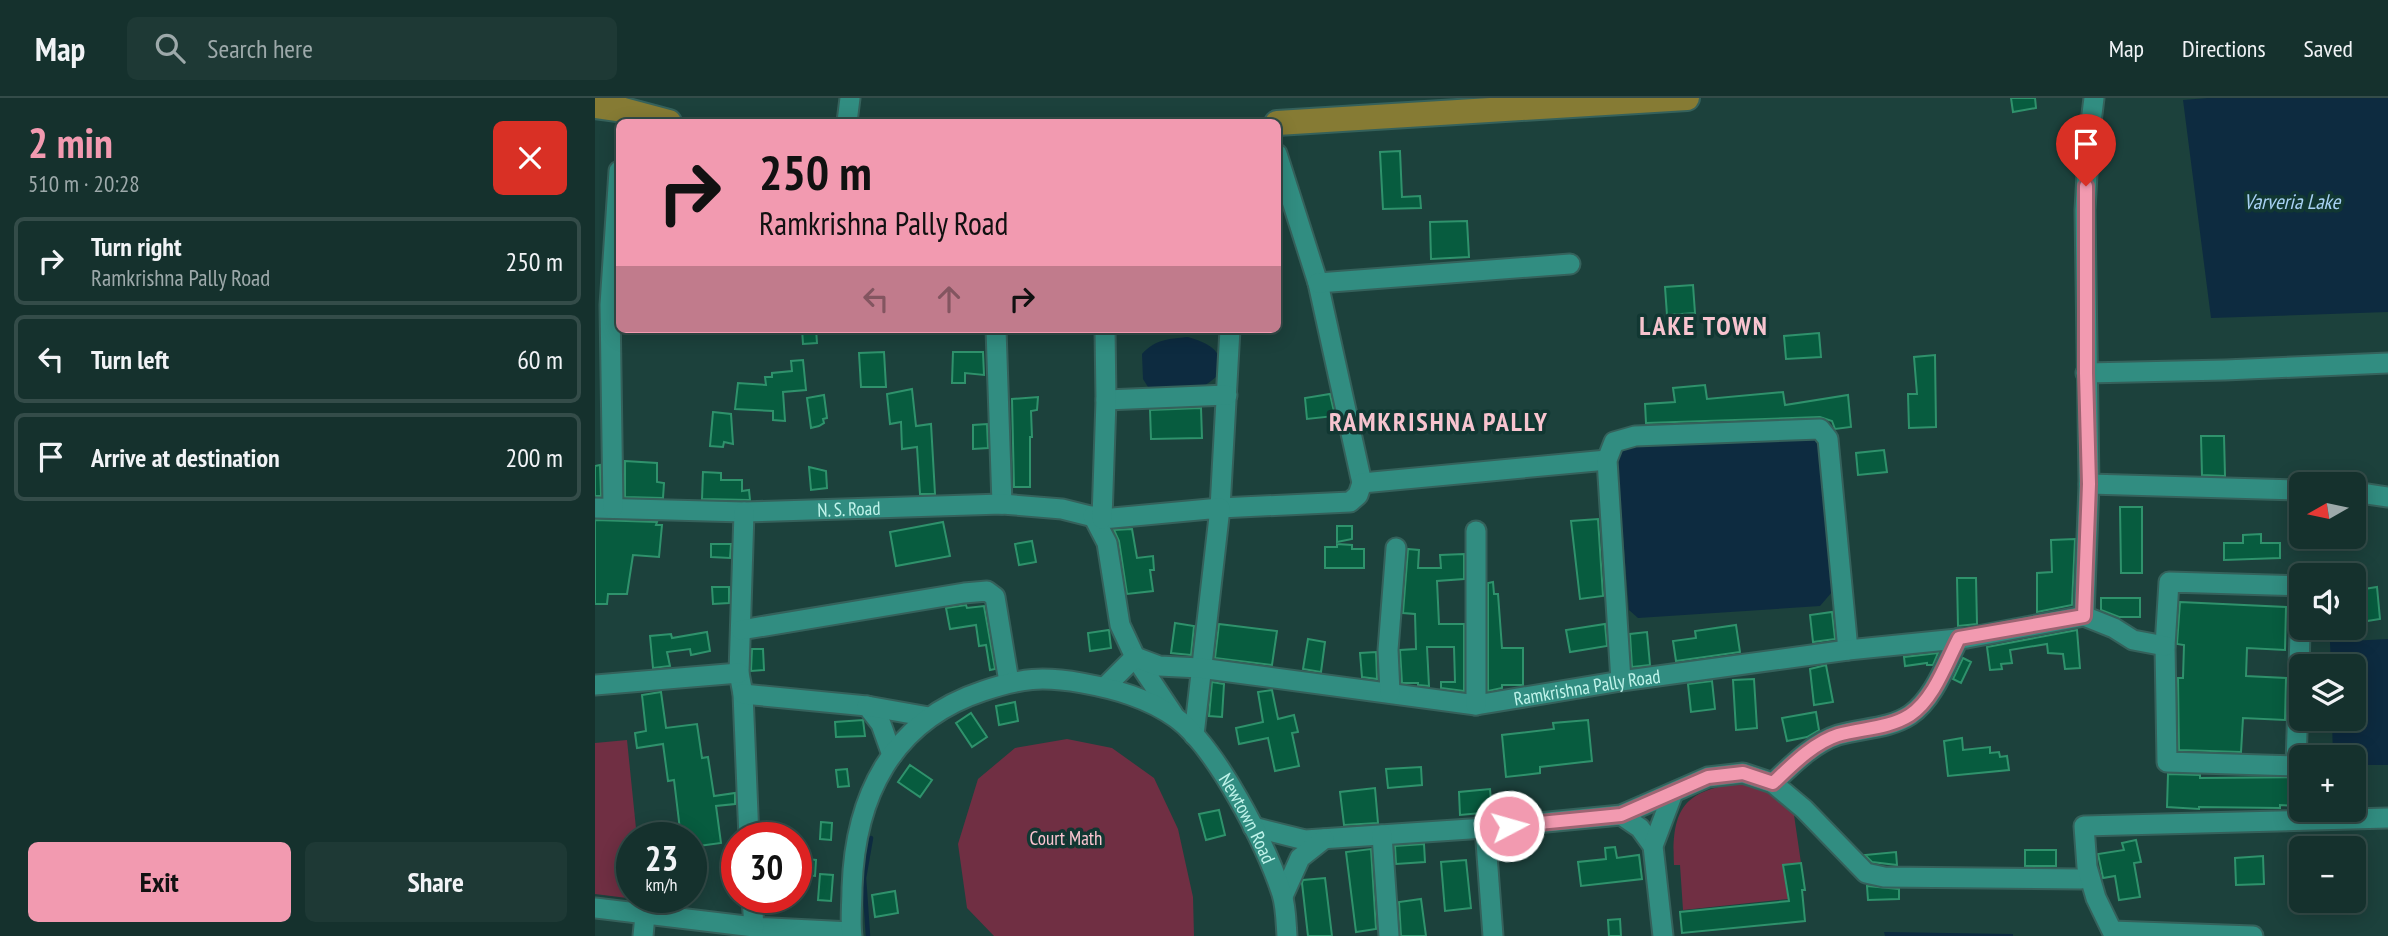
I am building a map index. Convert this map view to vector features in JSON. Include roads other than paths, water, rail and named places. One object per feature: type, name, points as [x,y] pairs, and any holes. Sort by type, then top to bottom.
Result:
[{"type":"main road","points":[[1281,123],[1687,98]]},
{"type":"main road","points":[[595,106],[658,119]]},
{"type":"street","points":[[848,119],[850,98]]},
{"type":"street","points":[[2094,98],[2085,210],[2089,484],[2084,616],[2115,628],[2133,640],[2165,646]]},
{"type":"street","points":[[1281,167],[1318,283],[1362,483],[1607,460]]},
{"type":"street","points":[[604,508],[602,303],[616,194]]},
{"type":"street","points":[[1318,283],[1570,264]]},
{"type":"street","points":[[996,333],[1002,504]]},
{"type":"street","points":[[1105,333],[1106,400],[1098,517],[1107,543],[1119,625],[1135,656],[1176,718]]},
{"type":"street","points":[[1194,735],[1220,508],[1230,333]]},
{"type":"street","points":[[2086,373],[2388,363]]},
{"type":"street","points":[[1106,400],[1227,395]]},
{"type":"street","points":[[1621,681],[1607,460],[1614,442],[1635,436],[1820,429],[1828,439],[1848,650]]},
{"type":"street","name":"N. S. Road","points":[[604,508],[744,512],[1002,504],[1062,509],[1098,517],[1350,502],[1358,495],[1362,483]]},
{"type":"street","points":[[2089,484],[2289,490]]},
{"type":"street","points":[[2366,494],[2388,497]]},
{"type":"street","points":[[744,512],[739,673],[743,694],[749,822]]},
{"type":"street","points":[[1476,531],[1476,705]]},
{"type":"street","points":[[1390,693],[1388,650],[1396,548]]},
{"type":"street","points":[[2289,586],[2169,582],[2165,646],[2167,762],[2296,766],[2300,640]]},
{"type":"street","points":[[741,630],[987,591],[995,597],[1009,682]]},
{"type":"street","name":"Ramkrishna Pally Road","points":[[1135,656],[1159,666],[1200,668],[1476,705],[1621,681],[1848,650],[1959,638],[2084,616]]},
{"type":"street","points":[[1773,783],[1802,757],[1835,736],[1893,724],[1912,714],[1931,691],[1959,638]]},
{"type":"street","points":[[1105,687],[1135,656]]},
{"type":"street","points":[[595,685],[739,673]]},
{"type":"street","points":[[595,908],[748,929],[852,934],[853,873],[859,829],[875,782],[910,733],[929,717],[956,700],[1009,682],[1049,677],[1105,687],[1138,697],[1176,718]]},
{"type":"street","points":[[743,694],[867,706],[929,717]]},
{"type":"street","points":[[867,706],[881,724],[892,755]]},
{"type":"street","name":"Newtown Road","points":[[1176,718],[1194,735],[1226,777],[1253,827],[1283,896],[1287,936]]},
{"type":"street","points":[[1253,827],[1305,839],[1324,839],[1621,815],[1708,777],[1743,773],[1773,783],[1804,809],[1866,873],[1884,877],[2081,879]]},
{"type":"street","points":[[1663,936],[1653,846],[1673,793]]},
{"type":"street","points":[[1621,815],[1640,828],[1653,846]]},
{"type":"street","points":[[2253,936],[2112,931],[2096,898],[2087,866],[2084,826],[2388,818]]},
{"type":"street","points":[[1485,828],[1493,936]]},
{"type":"street","points":[[1382,835],[1389,936]]},
{"type":"street","points":[[1283,896],[1300,858],[1324,839]]},
{"type":"street","points":[[643,936],[645,915]]},
{"type":"water","name":"Varveria Lake","points":[[2388,98],[2388,312],[2211,318],[2183,100]]},
{"type":"water","points":[[1188,337],[1213,348],[1221,365],[1220,373],[1203,387],[1187,392],[1148,387],[1143,379],[1142,354],[1157,343]]},
{"type":"water","points":[[1812,435],[1819,440],[1832,592],[1820,606],[1638,618],[1629,610],[1617,462],[1620,449],[1633,440]]},
{"type":"water","points":[[2388,639],[2388,765],[2366,765],[2366,745],[2333,745],[2332,731],[2366,731],[2366,654],[2330,654],[2330,642]]},
{"type":"water","points":[[1884,932],[2013,934],[2013,936],[1885,936]]},
{"type":"waterway","points":[[868,936],[864,878],[871,838]]},
{"type":"district","name":"LAKE TOWN","points":[[1704,325]]},
{"type":"district","name":"RAMKRISHNA PALLY","points":[[1439,421]]},
{"type":"park label","name":"Court Math","points":[[1066,838]]}]
